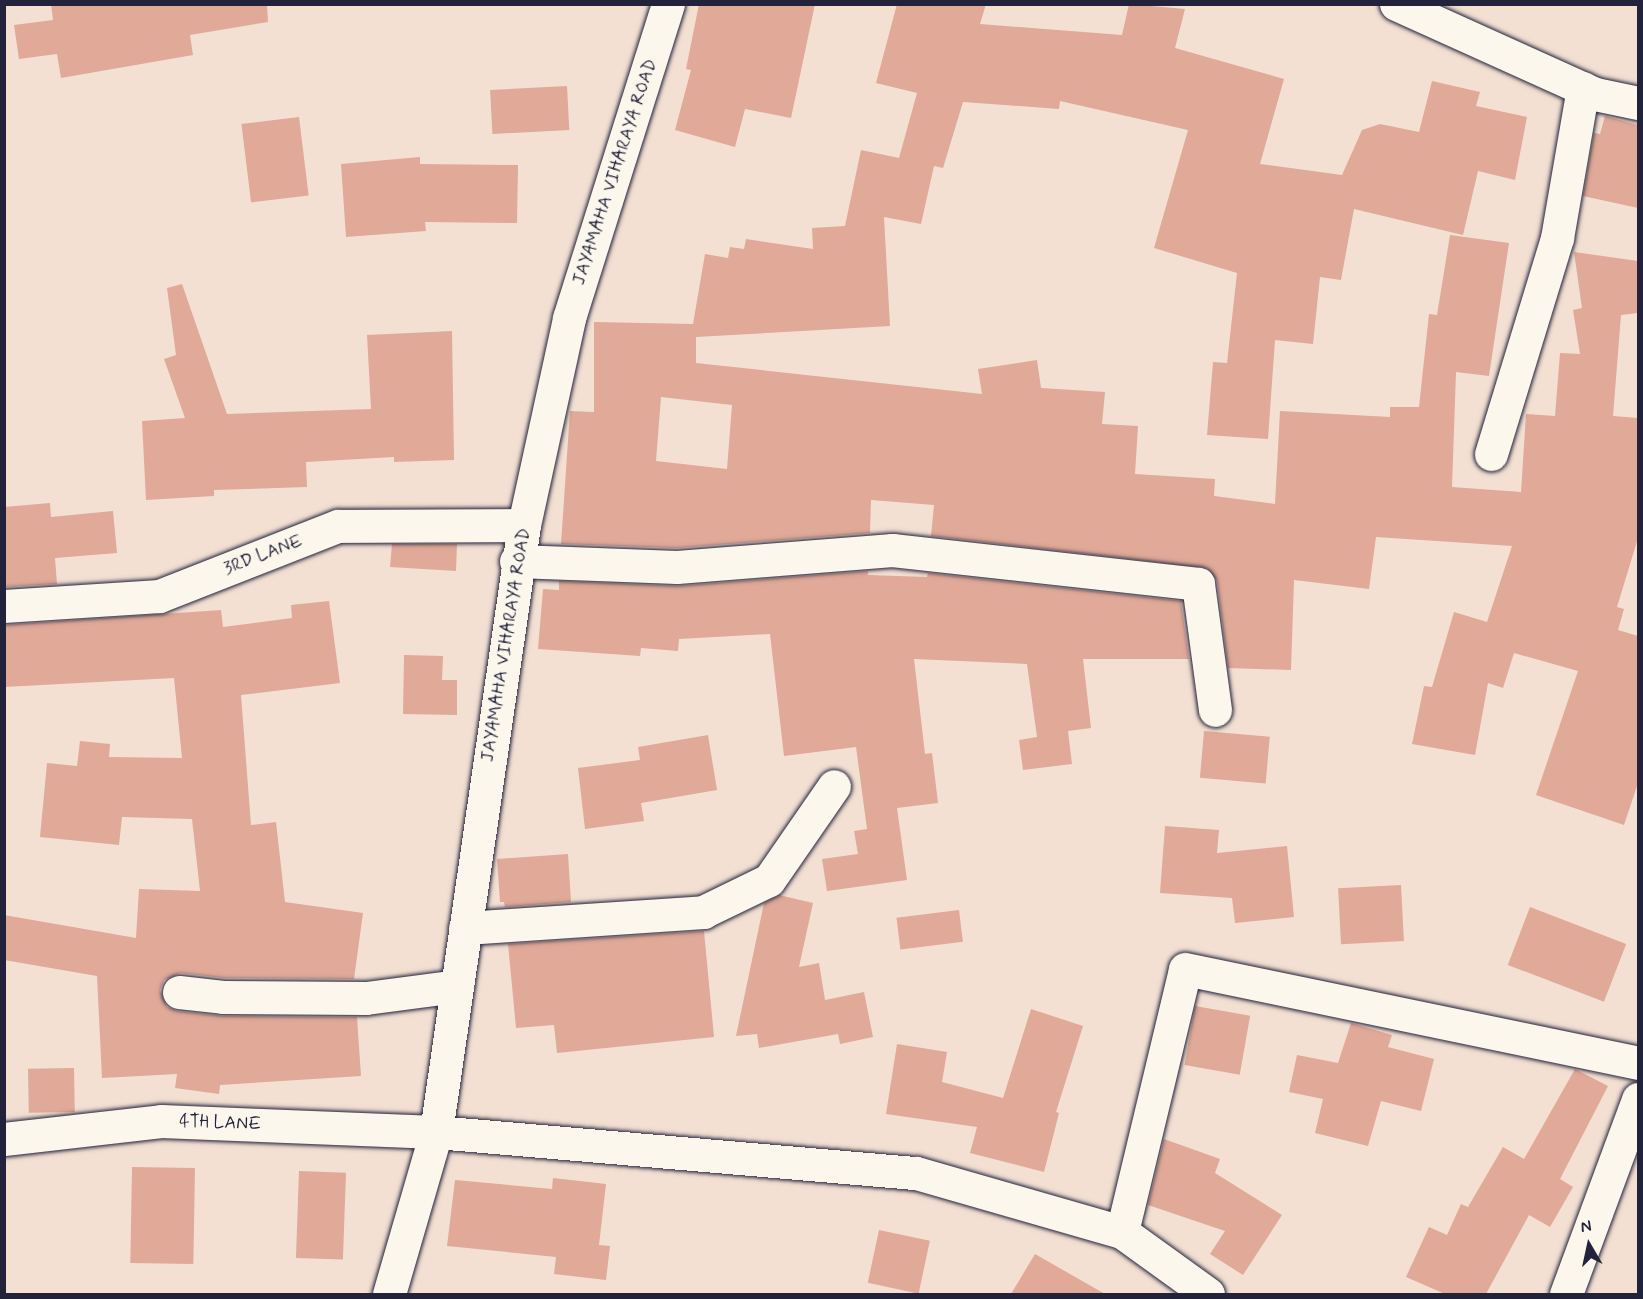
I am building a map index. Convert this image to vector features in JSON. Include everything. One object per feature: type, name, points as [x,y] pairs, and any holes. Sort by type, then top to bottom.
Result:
[{"type":"street","name":"JAYAMAHA VIHARAYA ROAD","points":[[389,1294],[436,1132],[516,561],[569,318],[668,4]]},
{"type":"street","points":[[1396,4],[1583,88],[1638,103]]},
{"type":"street","points":[[1491,453],[1557,238],[1583,88]]},
{"type":"street","name":"3RD LANE","points":[[4,606],[159,596],[338,526],[524,525]]},
{"type":"street","points":[[516,561],[677,567],[892,550],[1198,584],[1215,710]]},
{"type":"street","points":[[465,928],[703,912],[769,880],[834,786]]},
{"type":"street","points":[[1122,1232],[1185,969],[1638,1063]]},
{"type":"street","points":[[179,992],[222,997],[366,998],[457,986]]},
{"type":"street","points":[[1566,1294],[1638,1099]]},
{"type":"street","name":"4TH LANE","points":[[4,1139],[161,1121],[436,1132],[916,1173],[1122,1232],[1208,1294]]},
{"type":"building","points":[[51,4],[267,4],[268,22],[190,35],[193,55],[61,78],[57,54],[19,59],[14,25],[53,20]]},
{"type":"building","points":[[699,4],[815,4],[791,118],[745,109],[735,147],[675,130],[691,70],[686,69]]},
{"type":"building","points":[[897,4],[986,4],[980,24],[1122,35],[1129,4],[1185,9],[1175,48],[1284,79],[1260,164],[1342,175],[1362,130],[1380,124],[1419,132],[1432,81],[1480,92],[1476,106],[1527,117],[1515,180],[1478,171],[1463,235],[1354,209],[1341,280],[1320,277],[1313,344],[1275,340],[1268,439],[1207,435],[1213,362],[1227,363],[1237,273],[1154,248],[1188,130],[1060,101],[1059,109],[963,102],[943,168],[934,166],[921,224],[884,217],[890,326],[696,337],[696,363],[982,394],[978,369],[1037,360],[1041,388],[1105,392],[1102,424],[1138,426],[1135,474],[1215,479],[1214,496],[1275,504],[1280,411],[1390,417],[1390,407],[1419,407],[1429,314],[1437,315],[1450,235],[1509,243],[1489,376],[1456,372],[1452,487],[1521,492],[1526,414],[1555,416],[1560,353],[1580,354],[1573,310],[1582,308],[1574,252],[1638,261],[1638,313],[1621,315],[1613,416],[1638,418],[1638,538],[1617,607],[1624,609],[1618,630],[1638,636],[1638,783],[1624,825],[1536,795],[1578,671],[1514,653],[1503,688],[1488,683],[1475,755],[1412,744],[1424,686],[1432,687],[1454,612],[1487,622],[1512,546],[1376,537],[1369,589],[1294,580],[1291,670],[1228,668],[1217,581],[1207,568],[931,536],[934,505],[871,500],[870,533],[677,548],[561,544],[570,411],[594,412],[594,322],[693,324],[705,254],[728,258],[730,247],[744,249],[746,239],[813,249],[812,228],[845,226],[861,150],[899,158],[917,93],[876,83]],"holes":[[[661,397],[732,405],[727,469],[656,461]]]},
{"type":"building","points":[[567,86],[569,130],[492,134],[490,90]]},
{"type":"building","points":[[1605,116],[1638,125],[1638,208],[1583,196],[1594,133],[1600,134]]},
{"type":"building","points":[[299,117],[309,195],[251,202],[241,124]]},
{"type":"building","points":[[420,157],[420,164],[518,165],[517,223],[425,222],[426,231],[346,237],[341,164]]},
{"type":"building","points":[[182,284],[227,414],[371,409],[367,335],[452,331],[454,460],[394,462],[394,457],[306,462],[307,487],[214,490],[214,496],[146,500],[142,421],[185,418],[164,359],[176,355],[167,288]]},
{"type":"building","points":[[50,503],[51,517],[113,511],[117,553],[55,558],[57,584],[4,587],[4,507]]},
{"type":"building","points":[[392,544],[457,544],[456,571],[390,567]]},
{"type":"building","points":[[868,571],[868,575],[927,577],[928,573],[1181,601],[1189,659],[1083,659],[1091,728],[1068,731],[1072,764],[1023,770],[1019,740],[1037,737],[1027,664],[914,659],[925,754],[932,753],[938,803],[897,808],[907,880],[827,891],[822,859],[858,854],[854,831],[867,829],[856,747],[784,756],[770,634],[679,639],[678,651],[641,648],[640,656],[538,649],[543,589],[559,590],[559,581],[678,586]]},
{"type":"building","points":[[329,601],[340,683],[241,695],[251,825],[276,822],[285,902],[363,913],[354,979],[224,978],[181,973],[164,980],[160,990],[167,1007],[177,1011],[223,1016],[357,1017],[361,1076],[220,1085],[219,1094],[175,1088],[177,1074],[102,1078],[97,976],[4,960],[4,915],[136,938],[139,889],[200,891],[192,819],[122,817],[119,845],[40,837],[47,763],[77,766],[80,741],[110,744],[109,757],[182,758],[174,678],[4,687],[4,625],[221,610],[223,627],[292,618],[291,605]]},
{"type":"building","points":[[404,655],[443,656],[442,680],[457,680],[457,715],[403,714]]},
{"type":"building","points":[[1204,731],[1270,737],[1266,784],[1200,778]]},
{"type":"building","points":[[708,735],[717,790],[641,803],[644,821],[585,829],[578,768],[640,760],[638,747]]},
{"type":"building","points":[[1165,826],[1219,830],[1217,853],[1287,846],[1294,917],[1235,923],[1232,898],[1160,893]]},
{"type":"building","points":[[568,854],[571,902],[505,907],[504,902],[500,902],[497,859]]},
{"type":"building","points":[[1401,885],[1404,941],[1341,944],[1338,888]]},
{"type":"building","points":[[779,895],[813,903],[799,967],[819,963],[825,1000],[864,992],[873,1037],[840,1044],[838,1034],[759,1048],[757,1034],[736,1036],[764,903]]},
{"type":"building","points":[[1530,907],[1626,944],[1604,1002],[1508,965]]},
{"type":"building","points":[[959,910],[963,942],[900,949],[896,918]]},
{"type":"building","points":[[704,931],[714,1037],[557,1053],[554,1025],[516,1028],[508,944]]},
{"type":"building","points":[[1195,1006],[1250,1016],[1240,1075],[1185,1065]]},
{"type":"building","points":[[1031,1009],[1083,1026],[1056,1112],[1059,1113],[1044,1172],[970,1153],[977,1127],[886,1114],[897,1044],[947,1052],[942,1082],[1003,1098]]},
{"type":"building","points":[[1351,1023],[1392,1035],[1388,1047],[1434,1059],[1421,1111],[1381,1101],[1368,1146],[1315,1133],[1323,1099],[1289,1092],[1297,1055],[1338,1063]]},
{"type":"building","points":[[74,1068],[75,1112],[29,1113],[28,1069]]},
{"type":"building","points":[[1575,1069],[1608,1086],[1560,1179],[1573,1187],[1550,1227],[1529,1215],[1486,1294],[1445,1294],[1406,1277],[1429,1227],[1447,1235],[1461,1204],[1468,1207],[1503,1147],[1524,1159]]},
{"type":"building","points":[[1164,1139],[1220,1159],[1215,1173],[1282,1215],[1243,1275],[1210,1254],[1225,1231],[1148,1205]]},
{"type":"building","points":[[132,1167],[195,1168],[193,1264],[130,1263]]},
{"type":"building","points":[[299,1171],[346,1173],[343,1260],[296,1258]]},
{"type":"building","points":[[553,1178],[606,1184],[599,1245],[610,1246],[606,1280],[554,1274],[556,1257],[447,1246],[455,1180],[552,1189]]},
{"type":"building","points":[[879,1230],[930,1241],[919,1294],[868,1283]]},
{"type":"building","points":[[1035,1254],[1105,1294],[1011,1294]]}]
